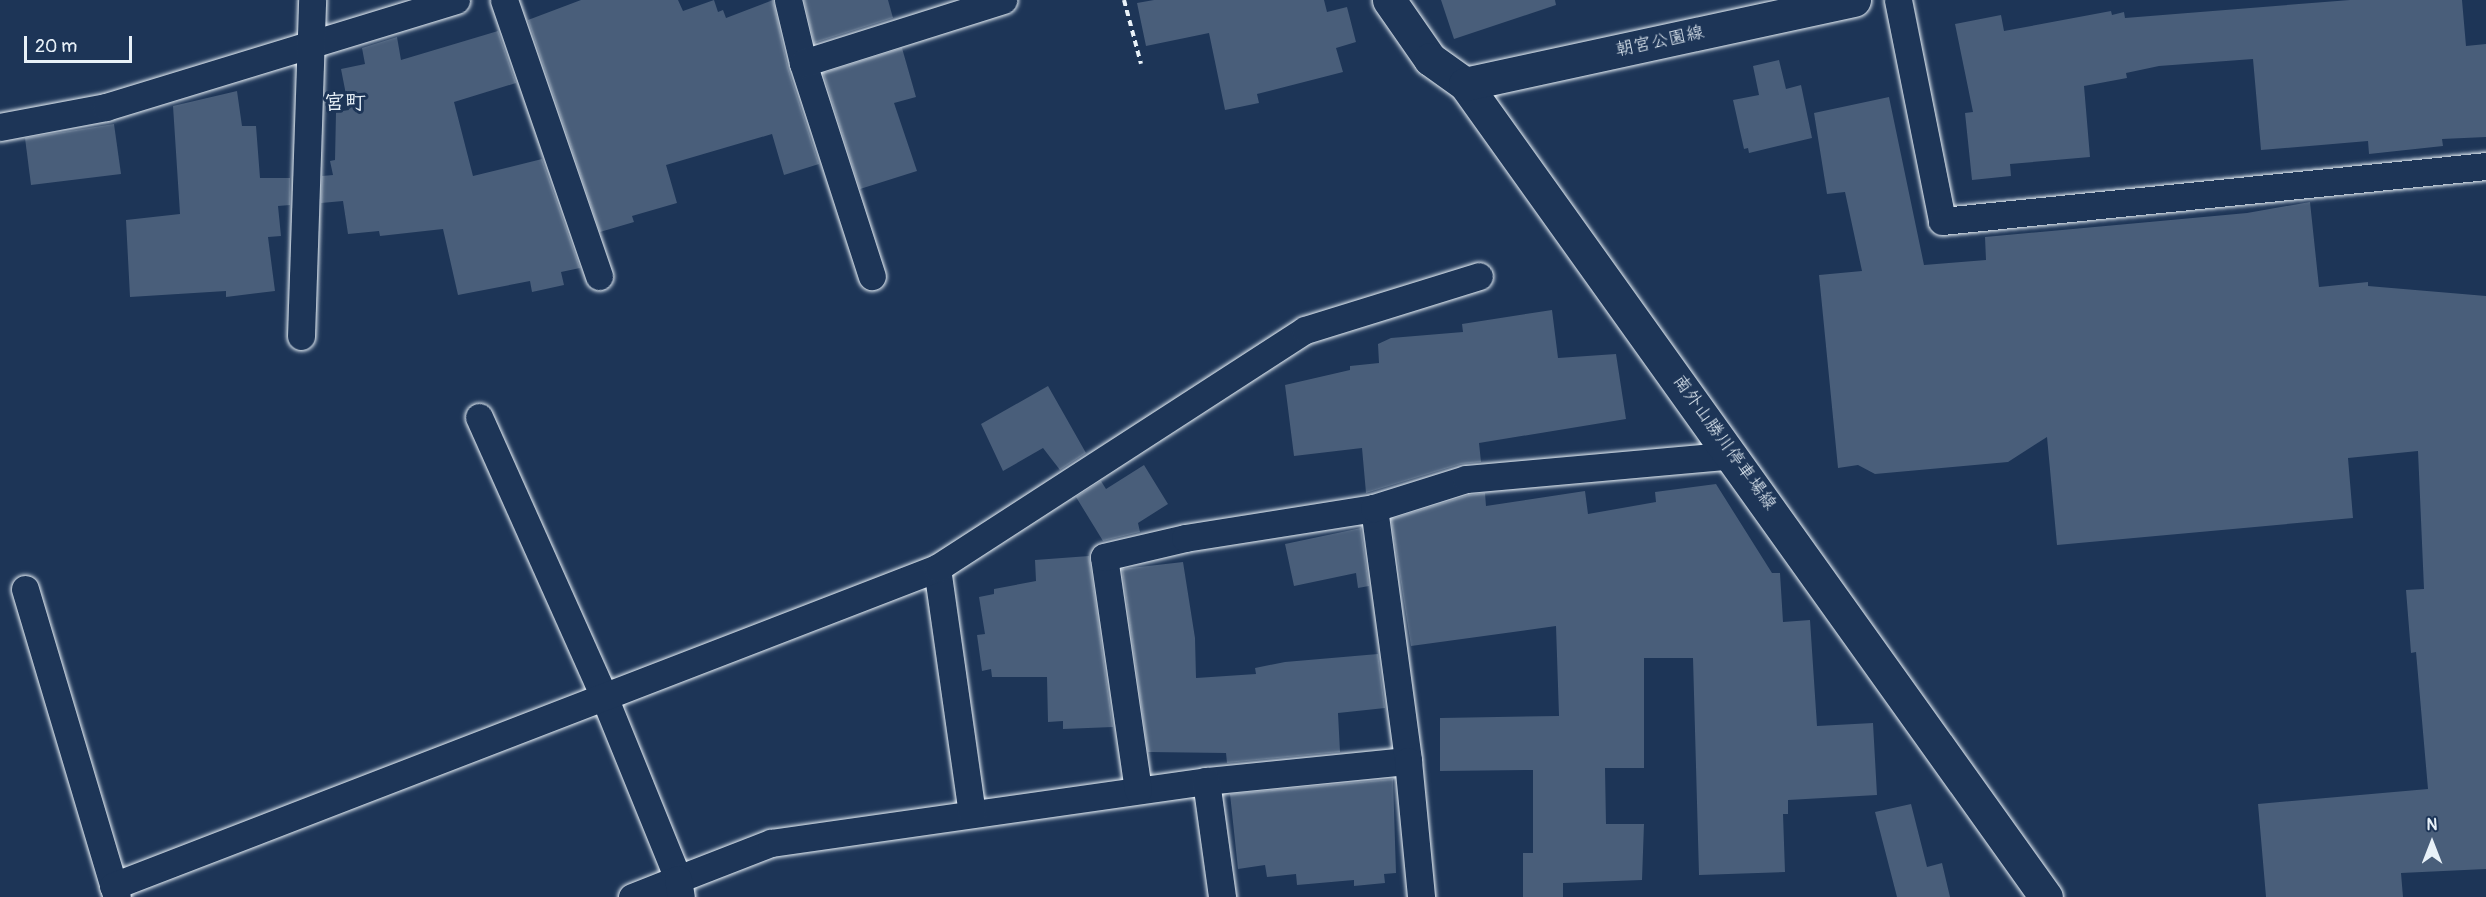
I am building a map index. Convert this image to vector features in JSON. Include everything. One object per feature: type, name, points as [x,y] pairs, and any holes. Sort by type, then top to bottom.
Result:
[{"type":"main road","name":"南外山勝川停車場線","points":[[1389,0],[1430,59],[1466,84],[1733,455],[2046,897]]},
{"type":"main road","name":"朝宮公園線","points":[[1466,84],[1854,0]]},
{"type":"street","points":[[301,336],[312,0]]},
{"type":"street","points":[[504,0],[599,276]]},
{"type":"street","points":[[788,0],[803,63],[872,276]]},
{"type":"street","points":[[803,63],[1003,0]]},
{"type":"street","points":[[1898,0],[1942,221],[2486,166]]},
{"type":"street","points":[[0,127],[106,107],[309,47],[448,1]]},
{"type":"street","points":[[25,589],[115,891],[937,568],[1305,330],[1479,276]]},
{"type":"street","points":[[479,417],[605,699],[679,888]]},
{"type":"street","points":[[1138,790],[1104,557],[1185,538],[1374,508],[1466,479],[1733,455]]},
{"type":"street","points":[[1374,508],[1408,761],[1421,897]]},
{"type":"street","points":[[937,568],[972,814]]},
{"type":"street","points":[[632,897],[679,888],[771,843],[1206,781],[1408,761]]},
{"type":"street","points":[[1206,781],[1222,897]]},
{"type":"path","points":[[1124,0],[1140,64]]},
{"type":"building","points":[[581,0],[678,0],[683,11],[714,0],[718,12],[723,10],[726,18],[773,0],[788,68],[819,164],[784,175],[772,134],[666,165],[677,203],[632,216],[634,222],[600,232],[528,20]]},
{"type":"building","points":[[804,0],[888,0],[893,18],[814,43]]},
{"type":"building","points":[[1154,0],[1324,0],[1327,12],[1347,7],[1356,42],[1336,48],[1343,72],[1257,94],[1259,103],[1225,110],[1209,33],[1146,46],[1137,3]]},
{"type":"building","points":[[1441,0],[1555,0],[1556,5],[1454,39]]},
{"type":"building","points":[[2350,0],[2462,0],[2466,46],[2486,44],[2486,137],[2442,139],[2443,146],[2369,154],[2368,141],[2261,150],[2253,59],[2159,66],[2126,73],[2127,78],[2084,86],[2090,157],[2010,164],[2011,176],[1972,180],[1965,113],[1973,112],[1955,24],[2001,15],[2004,31],[2111,11],[2112,15],[2124,12],[2125,18]]},
{"type":"building","points":[[498,31],[516,83],[454,102],[473,176],[542,159],[580,268],[561,272],[564,285],[532,292],[530,281],[458,295],[443,229],[380,236],[379,231],[348,234],[343,201],[321,203],[322,176],[333,175],[330,161],[335,160],[336,112],[349,110],[341,69],[365,64],[362,48],[397,37],[401,60]]},
{"type":"building","points":[[902,48],[916,97],[894,103],[917,171],[860,189],[823,73]]},
{"type":"building","points":[[1779,60],[1786,89],[1801,85],[1812,138],[1749,153],[1748,148],[1744,149],[1733,100],[1759,95],[1753,66]]},
{"type":"building","points":[[237,91],[242,126],[256,126],[260,178],[290,178],[290,205],[278,206],[281,236],[268,237],[275,291],[226,297],[226,291],[130,297],[126,220],[180,214],[173,106]]},
{"type":"building","points":[[1889,97],[1924,265],[1986,260],[1985,237],[2247,213],[2310,202],[2319,287],[2368,282],[2368,286],[2486,296],[2486,869],[2401,873],[2403,897],[2266,897],[2258,804],[2428,789],[2416,652],[2411,653],[2406,590],[2424,589],[2418,451],[2348,458],[2353,518],[2057,545],[2047,437],[2008,462],[1875,474],[1858,465],[1838,468],[1819,275],[1862,271],[1845,192],[1827,194],[1814,113]]},
{"type":"building","points":[[114,124],[121,174],[31,185],[25,138]]},
{"type":"building","points":[[1552,310],[1558,358],[1616,354],[1626,419],[1479,443],[1481,462],[1461,464],[1366,493],[1362,448],[1294,456],[1285,385],[1350,370],[1350,366],[1379,363],[1378,344],[1391,338],[1463,332],[1462,324]]},
{"type":"building","points":[[1048,386],[1086,453],[1060,470],[1043,448],[1003,471],[981,424]]},
{"type":"building","points":[[1144,465],[1168,504],[1138,523],[1140,532],[1103,541],[1076,497],[1101,481],[1106,489]]},
{"type":"building","points":[[1716,484],[1772,573],[1780,573],[1783,622],[1810,620],[1817,726],[1873,723],[1877,795],[1788,800],[1788,814],[1783,814],[1785,872],[1699,875],[1693,658],[1644,658],[1644,768],[1605,768],[1606,824],[1644,824],[1642,880],[1563,883],[1563,897],[1523,897],[1523,853],[1533,853],[1533,770],[1440,771],[1440,718],[1559,716],[1556,626],[1411,646],[1391,519],[1469,495],[1485,493],[1486,506],[1585,491],[1588,514],[1656,502],[1655,492]]},
{"type":"building","points":[[1361,528],[1369,586],[1358,588],[1356,573],[1294,586],[1285,544]]},
{"type":"building","points":[[1089,556],[1113,727],[1063,729],[1063,721],[1048,722],[1047,677],[992,677],[991,669],[982,671],[977,635],[985,634],[979,597],[994,594],[994,589],[1036,581],[1035,560]]},
{"type":"building","points":[[1183,562],[1195,638],[1196,678],[1256,674],[1255,668],[1285,662],[1378,654],[1385,708],[1338,713],[1340,752],[1227,763],[1226,753],[1148,752],[1122,569]]},
{"type":"building","points":[[1393,779],[1396,873],[1384,874],[1385,883],[1354,886],[1354,880],[1297,885],[1296,874],[1267,877],[1265,865],[1238,869],[1230,794]]},
{"type":"building","points":[[1911,804],[1927,867],[1942,863],[1950,897],[1897,897],[1875,812]]},
{"type":"district","name":"宮町","points":[[345,103]]}]
